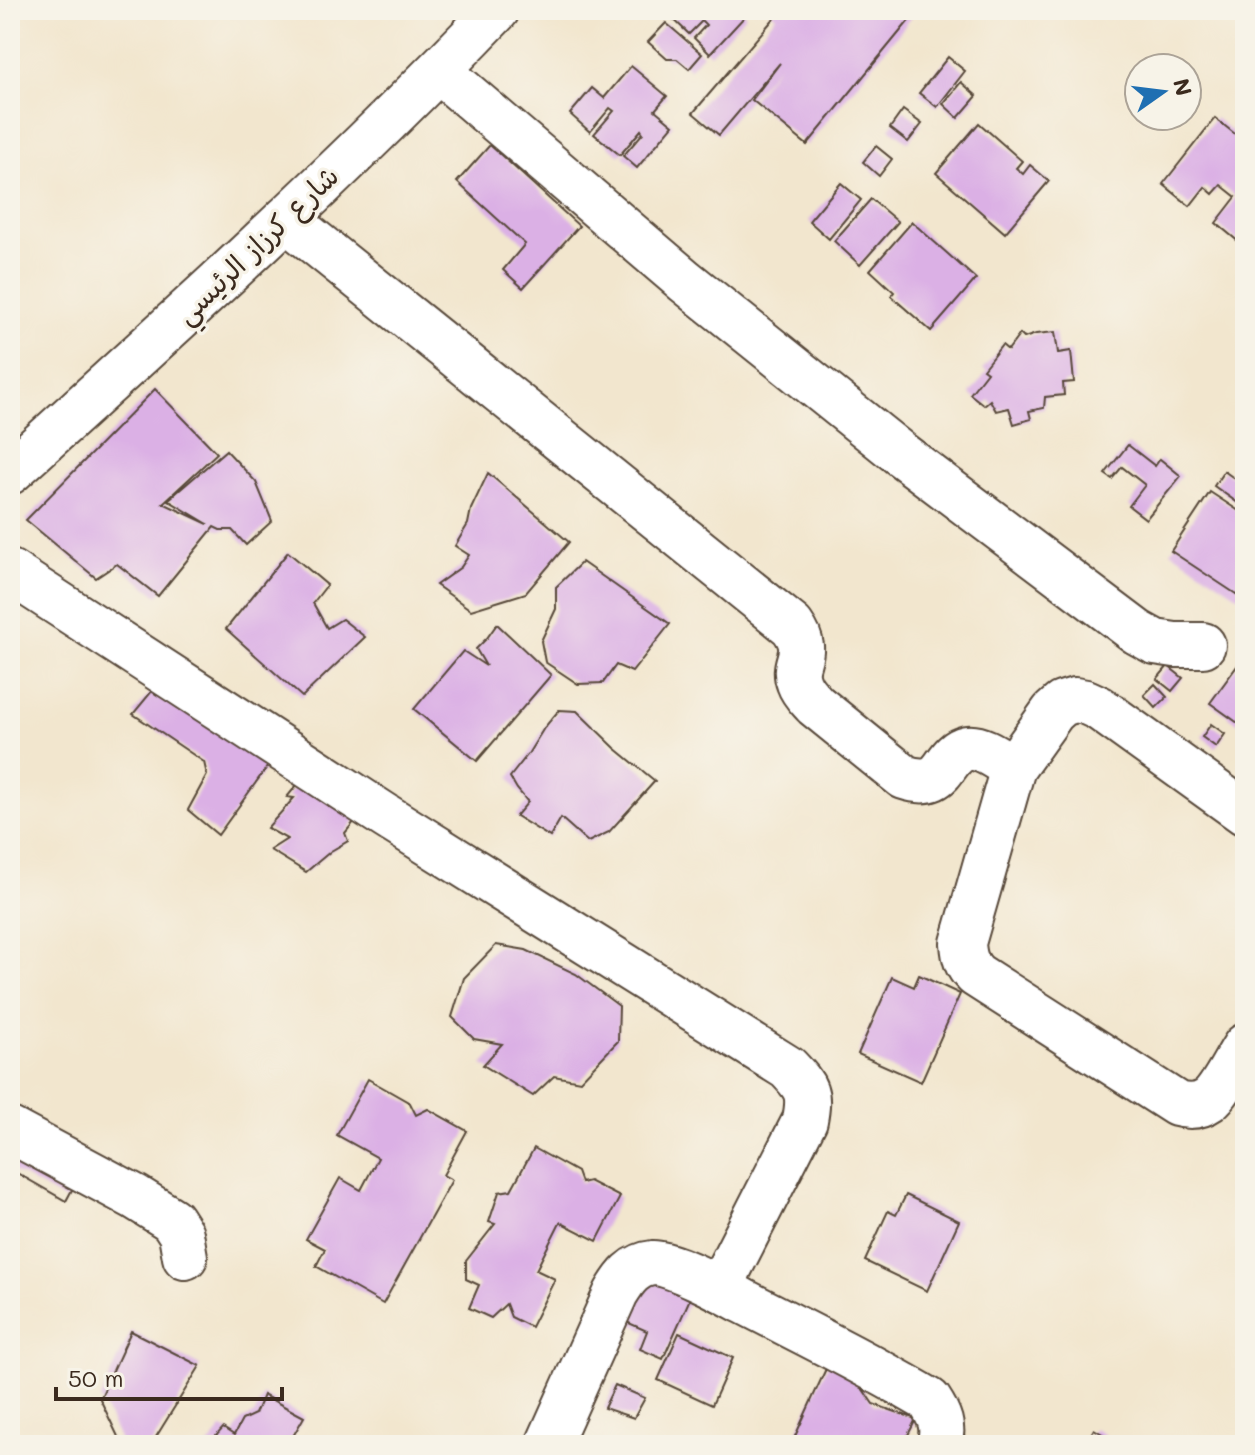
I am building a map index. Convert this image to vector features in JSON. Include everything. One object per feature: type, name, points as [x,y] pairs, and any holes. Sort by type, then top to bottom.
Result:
[{"type":"street","name":"شارع كرزاز الرئيسي","points":[[10,472],[214,288],[439,71],[497,10]]},
{"type":"street","points":[[439,71],[697,290],[902,455],[1137,632],[1155,642],[1203,645]]},
{"type":"street","points":[[286,219],[792,626],[802,648],[796,674],[799,686],[815,705],[904,777],[926,781],[967,748],[979,750],[1013,768]]},
{"type":"street","points":[[10,572],[387,817],[788,1068],[802,1083],[809,1100],[805,1120],[721,1289]]},
{"type":"street","points":[[1245,813],[1099,708],[1075,700],[1062,704],[1013,768],[963,943],[968,967],[976,975],[1177,1104],[1197,1106],[1209,1100],[1245,1046]]},
{"type":"street","points":[[10,1130],[172,1220],[181,1234],[185,1257]]},
{"type":"street","points":[[548,1445],[616,1293],[626,1277],[638,1267],[655,1263],[721,1289],[929,1400],[940,1417],[939,1445]]},
{"type":"building","points":[[741,10],[746,15],[710,54],[694,38],[706,25],[702,21],[689,34],[666,12]]},
{"type":"building","points":[[769,10],[904,10],[912,17],[807,145],[752,100],[780,63],[719,135],[693,113],[776,16]]},
{"type":"building","points":[[666,23],[702,54],[689,69],[677,59],[667,59],[648,42]]},
{"type":"building","points":[[948,57],[965,71],[937,107],[919,93]]},
{"type":"building","points":[[631,66],[667,96],[655,110],[673,125],[637,168],[623,156],[643,133],[641,130],[620,155],[594,134],[614,111],[610,108],[590,132],[570,114],[592,88],[604,98]]},
{"type":"building","points":[[961,82],[977,96],[958,118],[943,104]]},
{"type":"building","points":[[903,110],[922,124],[908,142],[890,128]]},
{"type":"building","points":[[1215,118],[1245,142],[1245,247],[1216,223],[1236,197],[1221,185],[1213,194],[1205,187],[1190,206],[1163,184]]},
{"type":"building","points":[[979,123],[1022,161],[1016,168],[1023,174],[1030,165],[1049,181],[1005,233],[936,173]]},
{"type":"building","points":[[490,145],[579,226],[523,288],[503,270],[525,244],[457,182]]},
{"type":"building","points":[[876,146],[892,159],[879,176],[863,162]]},
{"type":"building","points":[[841,183],[861,200],[829,239],[809,221]]},
{"type":"building","points":[[871,199],[898,222],[860,265],[834,241]]},
{"type":"building","points":[[912,222],[976,279],[931,331],[891,296],[894,292],[870,270]]},
{"type":"building","points":[[1055,332],[1058,353],[1071,351],[1074,382],[1063,383],[1064,395],[1045,397],[1044,408],[1029,411],[1031,419],[1014,424],[1009,408],[996,411],[990,400],[984,405],[970,394],[987,372],[983,369],[1002,345],[1008,350],[1020,334],[1024,338]]},
{"type":"building","points":[[155,389],[217,453],[163,503],[208,524],[168,500],[226,450],[256,482],[272,521],[246,545],[232,530],[214,527],[158,596],[117,564],[96,578],[26,520]]},
{"type":"building","points":[[1128,445],[1155,466],[1160,459],[1181,476],[1146,519],[1129,506],[1145,485],[1122,467],[1112,479],[1105,474]]},
{"type":"building","points":[[1224,471],[1245,486],[1245,508],[1214,486]]},
{"type":"building","points":[[488,473],[569,542],[526,593],[471,610],[436,585],[461,567],[469,555],[455,546],[468,524],[471,509]]},
{"type":"building","points":[[1210,492],[1245,515],[1245,600],[1171,551]]},
{"type":"building","points":[[288,552],[327,585],[313,603],[327,628],[342,619],[365,637],[302,697],[226,629]]},
{"type":"building","points":[[582,562],[670,624],[632,672],[616,665],[603,683],[578,684],[545,662],[541,641],[556,609],[556,587]]},
{"type":"building","points":[[497,624],[551,675],[477,761],[414,709],[463,651],[486,666],[476,649]]},
{"type":"building","points":[[1240,662],[1245,666],[1245,728],[1210,703]]},
{"type":"building","points":[[1168,666],[1183,678],[1172,691],[1157,679]]},
{"type":"building","points":[[1155,684],[1167,697],[1156,708],[1144,695]]},
{"type":"building","points":[[157,685],[275,756],[218,835],[188,810],[207,775],[204,762],[133,714]]},
{"type":"building","points":[[559,710],[577,711],[655,781],[609,832],[588,842],[561,818],[550,837],[516,816],[528,802],[510,777]]},
{"type":"building","points":[[1211,724],[1225,734],[1216,747],[1202,737]]},
{"type":"building","points":[[301,780],[359,816],[345,833],[348,841],[306,872],[270,850],[287,839],[267,828],[294,798],[287,797]]},
{"type":"building","points":[[496,945],[526,950],[576,974],[619,1006],[618,1041],[580,1081],[554,1076],[533,1096],[483,1065],[502,1044],[474,1039],[452,1017],[464,978]]},
{"type":"building","points":[[919,975],[960,994],[921,1082],[858,1054],[892,977],[914,987]]},
{"type":"building","points":[[368,1079],[410,1103],[416,1115],[428,1109],[467,1131],[443,1175],[452,1180],[383,1304],[316,1266],[325,1249],[306,1239],[340,1178],[361,1190],[378,1158],[337,1135]]},
{"type":"building","points":[[10,1136],[80,1175],[66,1201],[10,1169]]},
{"type":"building","points":[[534,1148],[577,1172],[581,1183],[589,1181],[620,1197],[597,1241],[560,1222],[536,1270],[555,1279],[531,1327],[511,1317],[506,1304],[491,1318],[469,1308],[479,1285],[466,1279],[466,1261],[495,1224],[489,1222],[499,1192],[511,1190]]},
{"type":"building","points":[[906,1195],[959,1221],[927,1291],[865,1261],[888,1211],[896,1215]]},
{"type":"building","points":[[644,1270],[693,1292],[663,1359],[640,1349],[647,1331],[622,1320]]},
{"type":"building","points":[[131,1331],[200,1366],[151,1445],[122,1445],[100,1399]]},
{"type":"building","points":[[679,1333],[733,1358],[712,1405],[658,1380]]},
{"type":"building","points":[[835,1349],[873,1404],[916,1419],[903,1445],[791,1445]]},
{"type":"building","points":[[615,1385],[645,1398],[634,1418],[604,1408]]},
{"type":"building","points":[[263,1395],[304,1417],[288,1445],[208,1445],[223,1428],[234,1435],[242,1420],[255,1414]]},
{"type":"building","points":[[1094,1429],[1121,1445],[1085,1445]]}]
